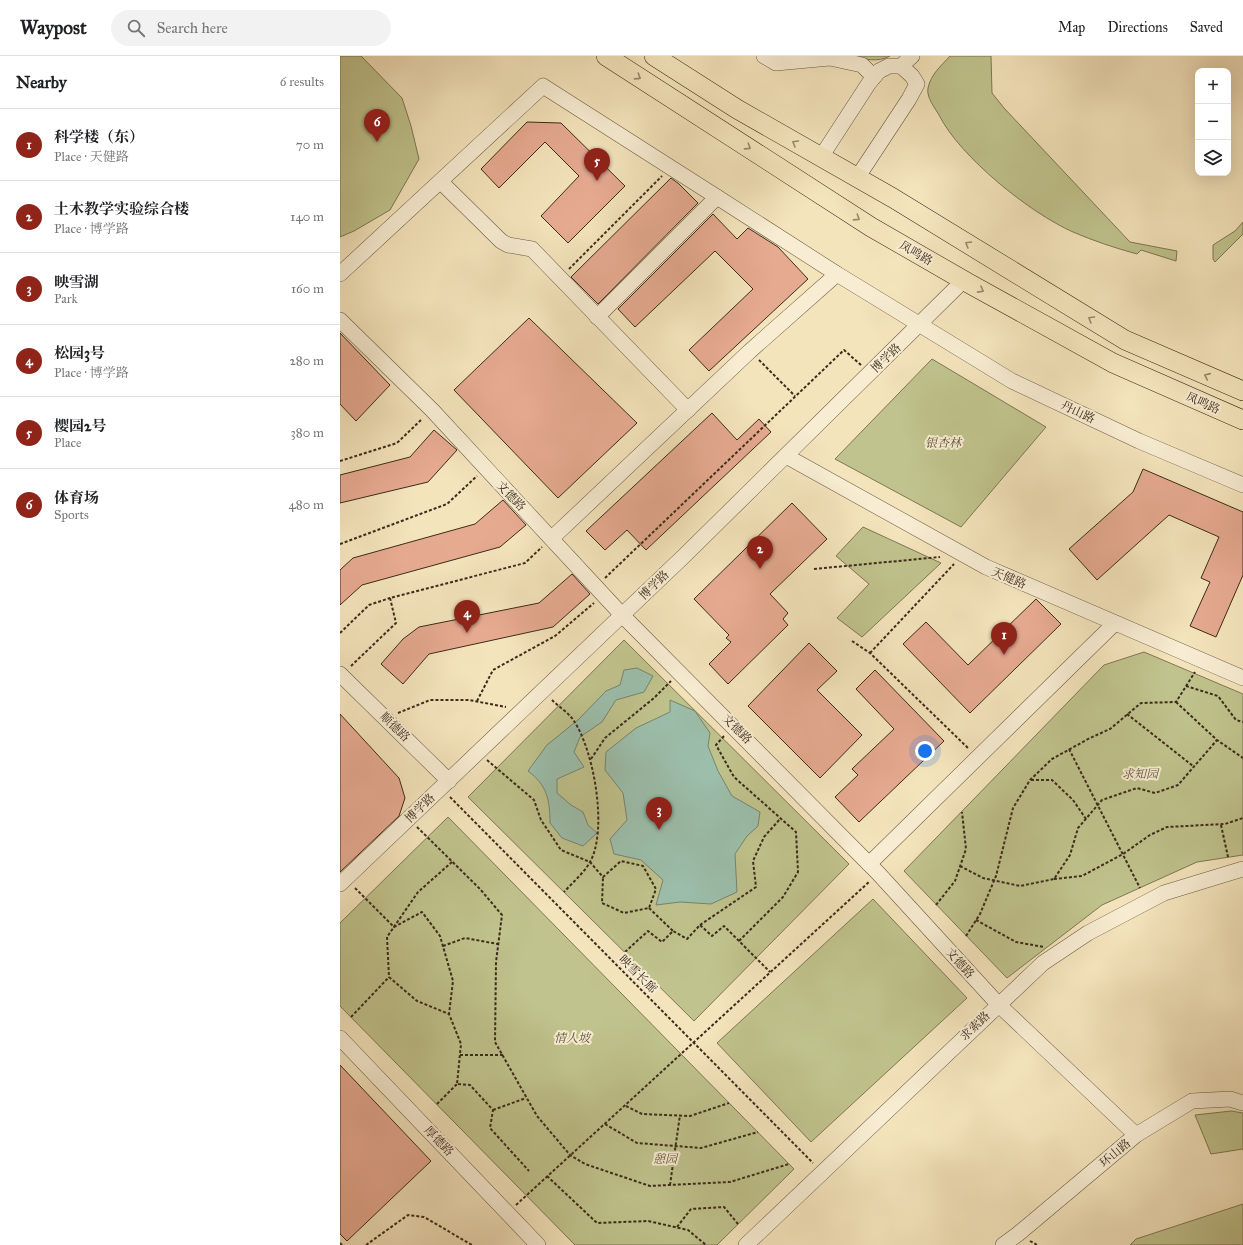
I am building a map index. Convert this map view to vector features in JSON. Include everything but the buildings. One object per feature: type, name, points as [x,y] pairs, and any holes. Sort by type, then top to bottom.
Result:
[{"type":"main road","name":"凤鸣路","points":[[606,56],[871,227],[1113,363],[1243,420]]},
{"type":"main road","points":[[654,56],[737,109],[857,178],[1125,340],[1243,392]]},
{"type":"street","points":[[764,56],[776,62],[830,58],[862,65],[874,76]]},
{"type":"street","points":[[821,157],[874,76],[879,71],[889,66],[907,61],[912,76],[917,84],[909,100],[857,178]]},
{"type":"street","name":"丹山路","points":[[441,182],[543,86],[836,274],[1012,381],[1138,441],[1243,484]]},
{"type":"street","points":[[340,274],[441,182],[501,241],[508,245],[532,249],[688,410]]},
{"type":"street","points":[[597,317],[717,197]]},
{"type":"street","points":[[552,538],[750,351],[836,274]]},
{"type":"street","name":"博学路","points":[[343,882],[622,615],[870,374],[964,280]]},
{"type":"street","name":"文德路","points":[[340,320],[432,410],[601,590],[622,615],[680,671],[874,868],[998,1004],[1136,1135]]},
{"type":"street","name":"天健路","points":[[786,456],[986,568],[1243,678]]},
{"type":"street","points":[[874,868],[978,758],[1115,623]]},
{"type":"street","name":"顺德路","points":[[341,674],[386,718],[445,784]]},
{"type":"street","name":"求索路","points":[[746,1245],[998,1004],[1043,963],[1088,933],[1164,893],[1243,869]]},
{"type":"street","name":"厚德路","points":[[340,1038],[538,1245]]},
{"type":"street","name":"环山路","points":[[1003,1245],[1136,1135],[1192,1101],[1230,1100],[1243,1103]]},
{"type":"path","points":[[575,263],[670,168]]},
{"type":"path","points":[[477,701],[493,670],[555,636],[795,396],[844,350],[870,374]]},
{"type":"path","points":[[750,351],[795,396]]},
{"type":"path","points":[[340,461],[397,443],[432,410]]},
{"type":"path","points":[[340,544],[448,504],[485,468]]},
{"type":"path","points":[[340,633],[369,605],[390,598],[525,563],[552,538]]},
{"type":"path","points":[[814,569],[963,555]]},
{"type":"path","points":[[870,653],[963,555]]},
{"type":"path","points":[[341,674],[396,623],[390,598]]},
{"type":"path","points":[[852,641],[870,653],[978,758]]},
{"type":"path","points":[[1176,702],[1200,660]]},
{"type":"path","points":[[591,759],[605,738],[654,698],[680,671]]},
{"type":"path","points":[[1186,686],[1218,696],[1236,720],[1243,722]]},
{"type":"path","points":[[542,692],[574,720],[583,739],[591,759],[599,814],[599,835],[590,862],[564,892]]},
{"type":"path","points":[[386,718],[430,700],[477,701],[522,711]]},
{"type":"path","points":[[966,936],[976,920],[994,880],[1013,808],[1030,780],[1052,759],[1110,729],[1141,703],[1176,702],[1217,740],[1243,758]]},
{"type":"path","points":[[1127,714],[1193,766]]},
{"type":"path","points":[[734,726],[716,745],[734,777],[796,832],[798,872],[783,897],[739,941]]},
{"type":"path","points":[[1054,880],[1070,855],[1078,828],[1102,800],[1137,788],[1155,793],[1178,785],[1217,740]]},
{"type":"path","points":[[1069,749],[1140,888]]},
{"type":"path","points":[[479,752],[496,769],[534,800],[541,820],[561,850],[590,862],[604,877]]},
{"type":"path","points":[[1030,780],[1052,780],[1073,800],[1086,819]]},
{"type":"path","name":"映雪长廊","points":[[445,784],[693,1042],[822,1172]]},
{"type":"path","points":[[936,905],[955,881],[966,849],[962,812]]},
{"type":"path","points":[[960,866],[983,878],[1020,886],[1082,876],[1123,854],[1150,835],[1167,827],[1220,825],[1243,818]]},
{"type":"path","points":[[409,819],[480,888],[502,914],[496,962],[495,1042],[537,1116],[570,1155],[585,1164],[650,1186],[730,1182],[789,1164]]},
{"type":"path","points":[[650,908],[673,930],[687,939],[700,925],[756,887],[753,861],[764,837],[780,819]]},
{"type":"path","points":[[1220,825],[1228,857]]},
{"type":"path","points":[[621,861],[643,866],[656,889],[650,908],[624,914],[602,903],[604,877],[621,861]]},
{"type":"path","points":[[449,1014],[418,1001],[390,977],[387,937],[418,892],[453,862]]},
{"type":"path","points":[[507,1213],[770,972],[874,868]]},
{"type":"path","points":[[343,882],[394,927]]},
{"type":"path","points":[[394,927],[422,912],[440,936],[453,981],[449,1014],[461,1044],[460,1054],[456,1084],[437,1104]]},
{"type":"path","points":[[976,920],[1016,942],[1047,947]]},
{"type":"path","points":[[700,925],[712,936],[724,926],[770,972]]},
{"type":"path","points":[[625,952],[648,931],[662,942],[673,930]]},
{"type":"path","points":[[443,946],[465,938],[498,944]]},
{"type":"path","points":[[351,1016],[390,977]]},
{"type":"path","points":[[460,1054],[503,1056]]},
{"type":"path","points":[[456,1084],[470,1085],[493,1110]]},
{"type":"path","points":[[493,1110],[526,1098]]},
{"type":"path","points":[[626,1106],[642,1114],[690,1116],[729,1103]]},
{"type":"path","points":[[493,1110],[490,1128],[529,1171]]},
{"type":"path","points":[[670,1185],[680,1116]]},
{"type":"path","points":[[605,1124],[637,1143],[701,1148],[758,1132]]},
{"type":"path","points":[[547,1176],[597,1223],[648,1221],[688,1230],[706,1245]]},
{"type":"path","points":[[677,1227],[690,1209],[724,1207],[738,1224]]},
{"type":"path","points":[[366,1245],[408,1215],[424,1217],[472,1245]]},
{"type":"green space","points":[[340,56],[361,56],[402,98],[419,159],[390,210],[354,231],[340,237]]},
{"type":"green space","points":[[851,56],[890,56],[876,60]]},
{"type":"green space","points":[[950,56],[991,56],[992,93],[1004,108],[1130,242],[1177,251],[1176,261],[1141,250],[1137,254],[1129,252],[1073,232],[1037,212],[1017,198],[979,165],[949,131],[933,106],[928,95],[928,88],[931,78]]},
{"type":"green space","points":[[1243,222],[1243,234],[1215,262],[1213,259],[1213,245],[1235,231]]},
{"type":"green space","name":"银杏林","points":[[932,359],[1046,427],[961,527],[835,459]]},
{"type":"green space","points":[[863,527],[941,563],[862,637],[837,618],[869,584],[836,556]]},
{"type":"green space","points":[[624,640],[849,864],[694,1021],[468,797]]},
{"type":"green space","name":"求知园","points":[[1144,652],[1243,694],[1243,855],[1197,862],[1102,905],[1007,978],[904,871],[1104,665]]},
{"type":"green space","name":"憩园","points":[[448,817],[794,1169],[717,1245],[575,1245],[340,1006],[340,923]]},
{"type":"green space","points":[[873,899],[967,998],[811,1142],[717,1043]]},
{"type":"green space","points":[[1231,1111],[1243,1113],[1243,1149],[1211,1154],[1195,1115]]},
{"type":"green space","points":[[1243,1204],[1243,1245],[1130,1245],[1136,1239]]},
{"type":"shaded area","points":[[637,668],[653,676],[644,692],[616,700],[602,722],[580,737],[574,752],[584,767],[557,779],[557,793],[571,805],[583,812],[588,825],[597,833],[583,846],[562,838],[550,823],[546,794],[539,782],[528,771],[547,745],[579,719],[606,691],[620,685],[624,670]]},
{"type":"shaded area","points":[[670,700],[695,711],[710,733],[708,746],[718,771],[732,796],[760,812],[758,826],[747,836],[735,854],[737,892],[711,904],[680,902],[656,905],[663,880],[641,860],[614,854],[610,839],[627,820],[623,793],[605,770],[606,752],[636,728],[670,712]]},
{"type":"place","name":"体育场","points":[[377,142]]},
{"type":"place","name":"樱园2号","points":[[597,181]]},
{"type":"place","name":"土木教学实验综合楼","points":[[760,569]]},
{"type":"place","name":"松园3号","points":[[467,633]]},
{"type":"place","name":"科学楼（东）","points":[[1004,655]]},
{"type":"place","name":"映雪湖","points":[[659,830]]},
{"type":"park label","name":"情人坡","points":[[572,1038]]}]
